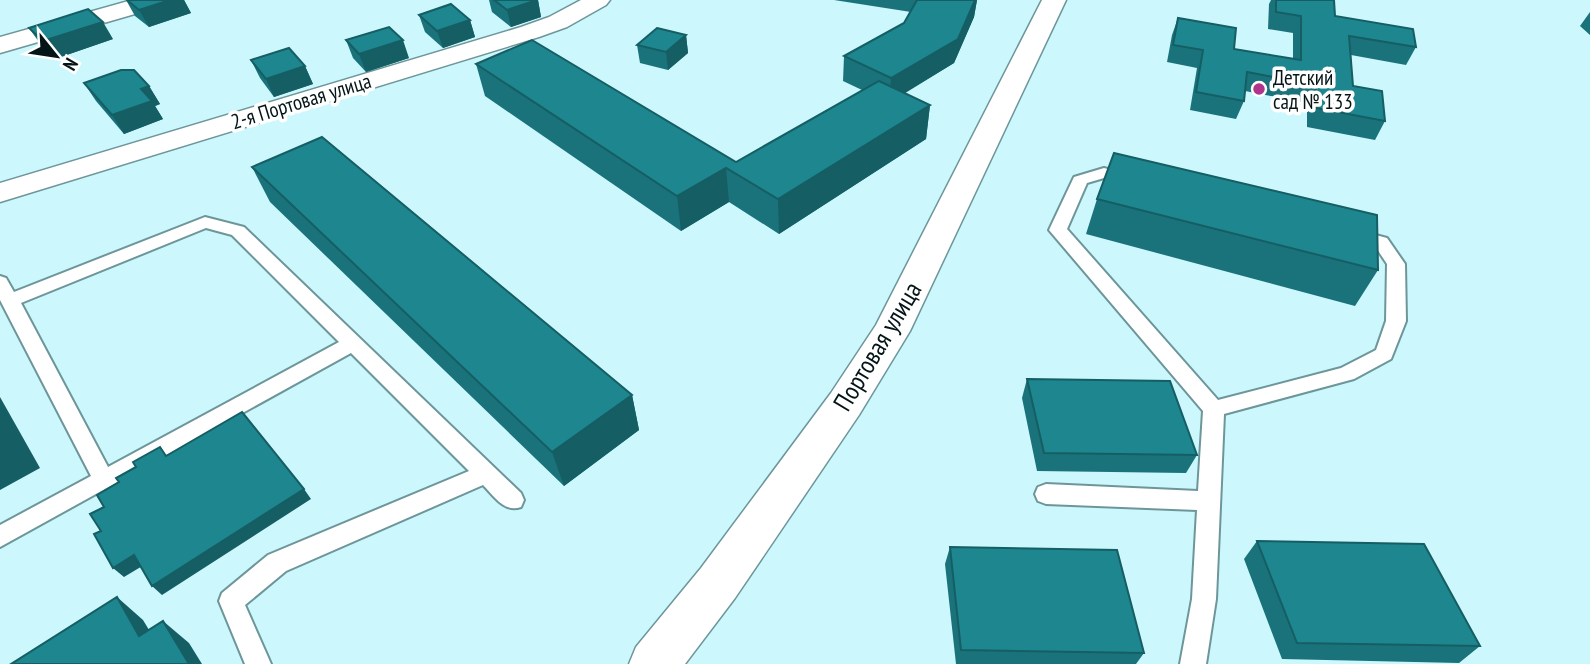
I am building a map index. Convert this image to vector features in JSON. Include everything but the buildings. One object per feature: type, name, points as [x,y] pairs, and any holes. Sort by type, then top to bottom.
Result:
[{"type":"street","points":[[0,46],[158,0]]},
{"type":"street","name":"2-я Портовая улица","points":[[0,193],[530,32],[558,22],[598,0]]},
{"type":"street","name":"Портовая улица","points":[[654,664],[718,583],[845,404],[892,331],[1054,0]]},
{"type":"lane","points":[[1144,183],[1104,173],[1080,180],[1058,230],[1214,409],[1204,599],[1193,664]]},
{"type":"lane","points":[[11,300],[205,222],[238,231],[513,500]]},
{"type":"lane","points":[[1214,409],[1347,374],[1384,354],[1396,321],[1396,264],[1381,242],[1329,229]]},
{"type":"lane","points":[[0,282],[104,481]]},
{"type":"lane","points":[[0,537],[353,343]]},
{"type":"lane","points":[[258,664],[231,601],[277,563],[486,474]]},
{"type":"lane","points":[[1046,494],[1210,501]]},
{"type":"place","name":"Детский сад № 133","points":[[1259,89]]}]
